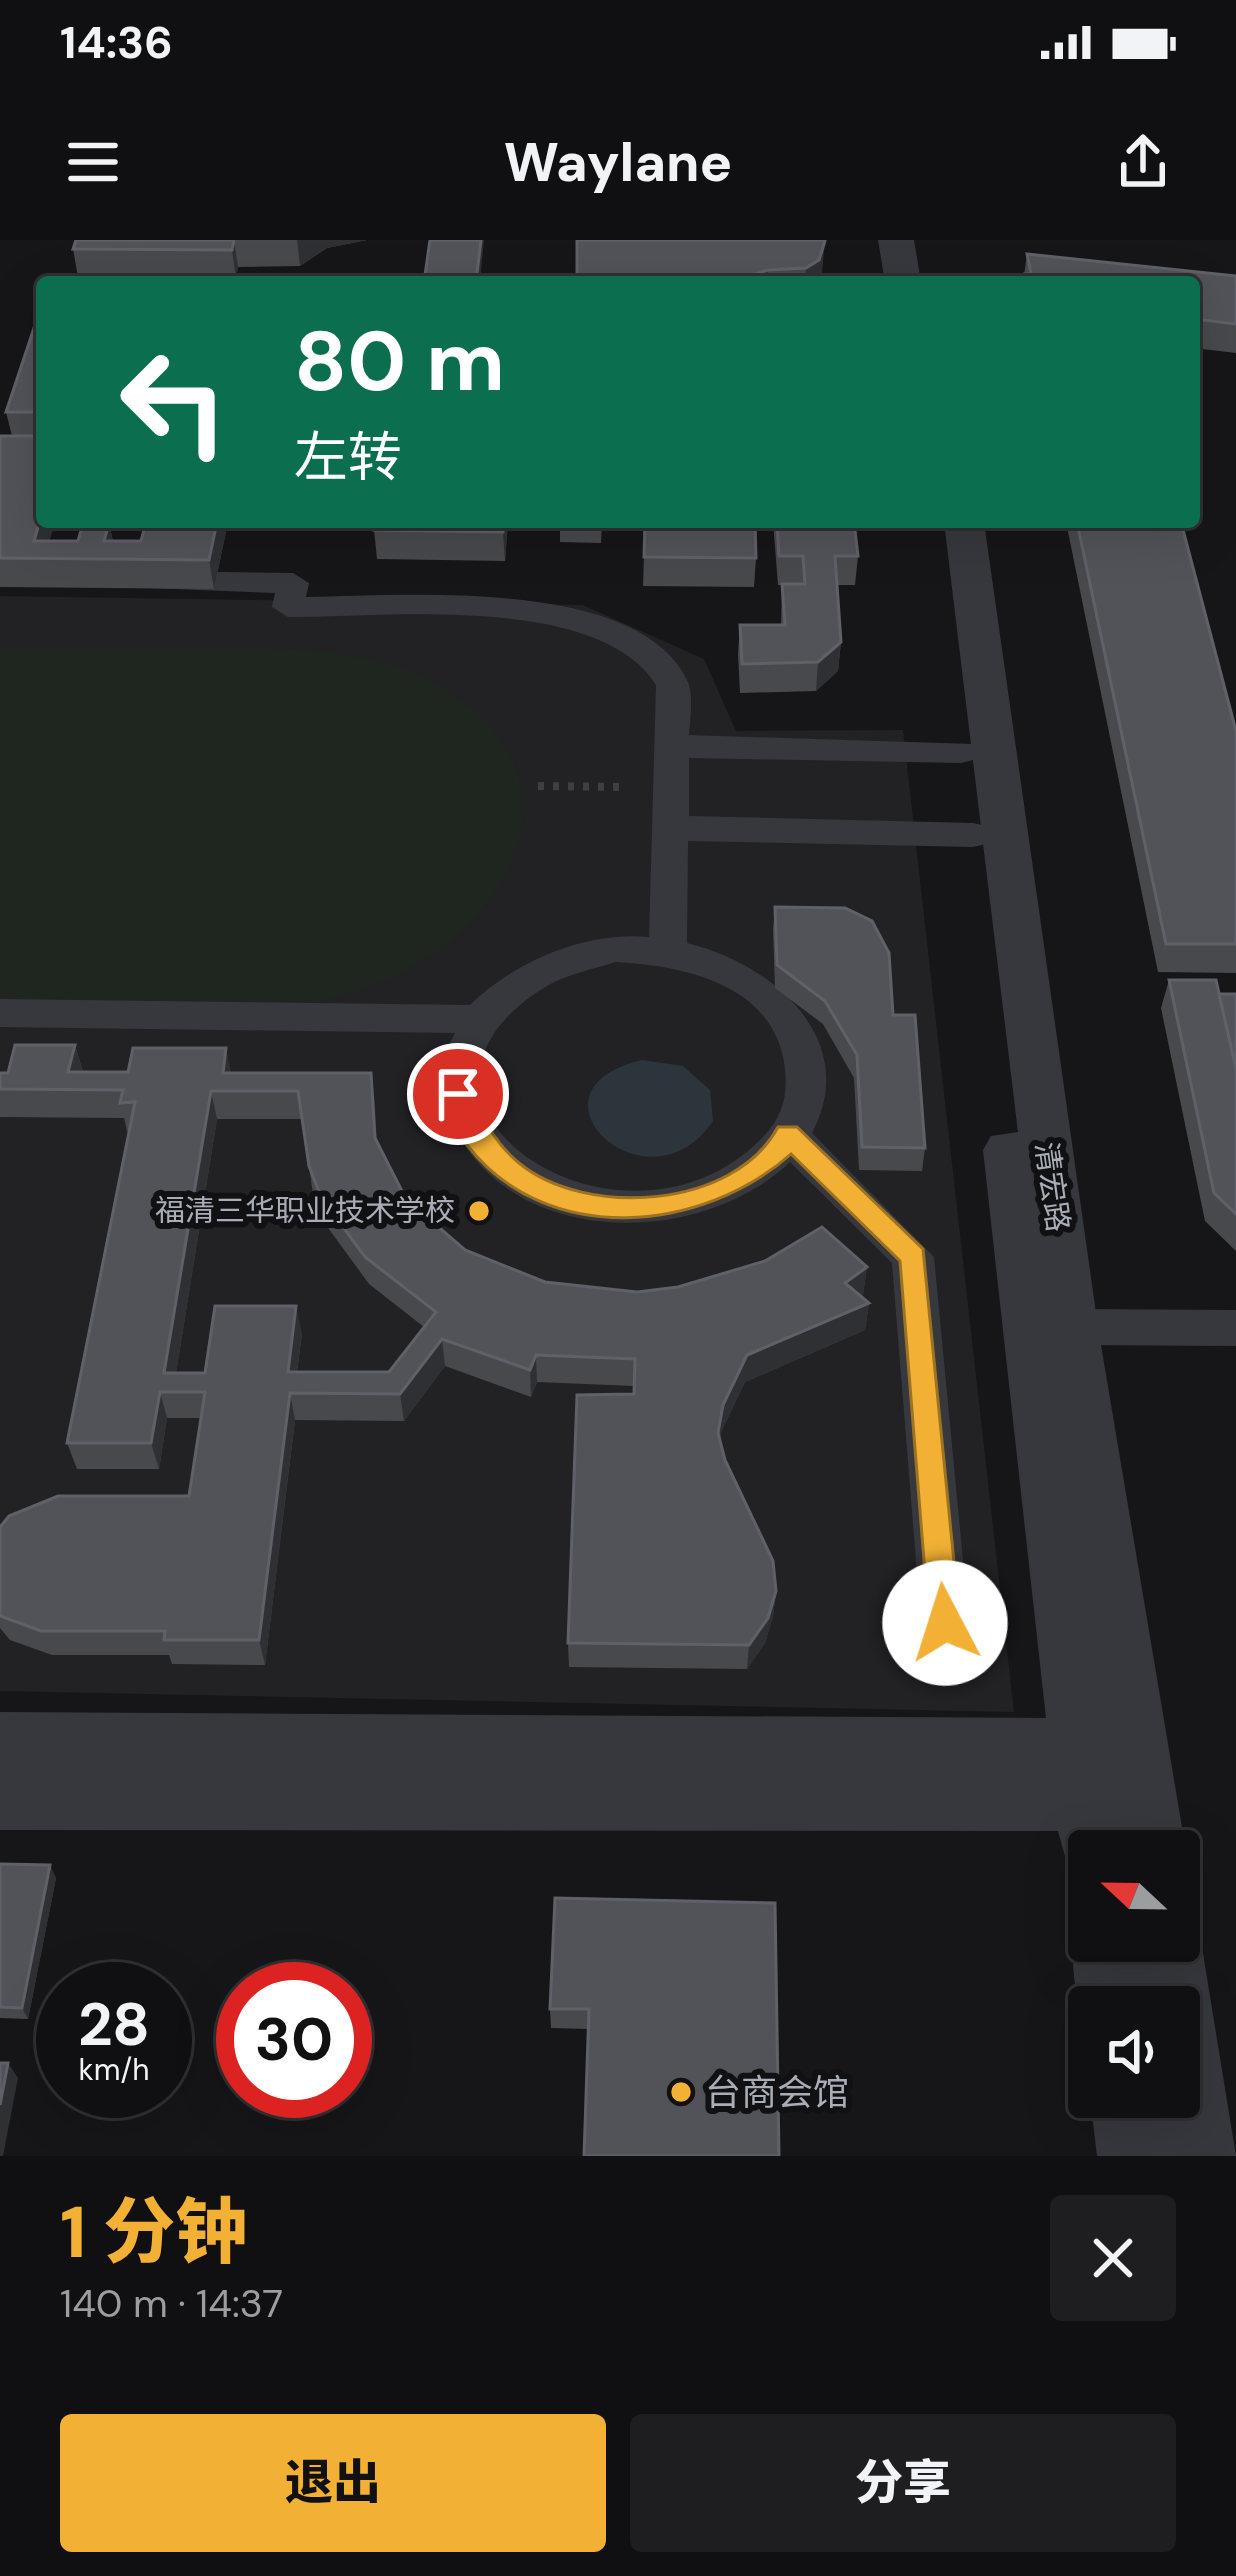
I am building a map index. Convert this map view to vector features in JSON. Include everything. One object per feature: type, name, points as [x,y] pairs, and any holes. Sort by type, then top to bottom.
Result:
[{"type":"street","points":[[896,240],[902,276]]},
{"type":"street","points":[[926,240],[931,276]]},
{"type":"street","name":"清宏路","points":[[934,528],[1087,1800]]},
{"type":"street","name":"清宏路","points":[[965,528],[1070,1327],[1150,1830]]},
{"type":"street","points":[[135,581],[293,583],[288,607],[508,610],[609,632],[652,655],[674,685],[668,951]]},
{"type":"street","points":[[672,746],[961,752]]},
{"type":"street","points":[[670,828],[973,835]]},
{"type":"street","points":[[615,948],[668,951],[718,965],[761,990],[791,1024],[806,1064],[804,1106],[781,1148],[740,1181],[685,1203],[624,1209],[563,1198],[512,1173],[476,1136],[458,1094],[462,1049],[478,1019],[517,980],[563,958],[615,948]]},
{"type":"street","points":[[0,1013],[478,1019]]},
{"type":"street","points":[[788,1135],[913,1257],[945,1623]]},
{"type":"street","points":[[1070,1327],[1236,1328]]},
{"type":"street","points":[[0,1742],[1087,1800]]},
{"type":"street","points":[[0,1799],[1087,1800]]},
{"type":"street","points":[[1128,2118],[1133,2156]]},
{"type":"street","points":[[1196,2118],[1202,2156]]},
{"type":"path","points":[[538,786],[672,787]]},
{"type":"shaded area","name":"福清三华职业技术学校","points":[[0,596],[583,605],[704,659],[736,731],[903,730],[1014,1712],[0,1691]]},
{"type":"shaded area","points":[[0,648],[296,650],[344,654],[412,672],[471,708],[513,762],[522,815],[506,875],[488,902],[441,948],[387,980],[327,1000],[195,1015],[0,1013]]},
{"type":"shaded area","points":[[642,1060],[683,1066],[710,1090],[713,1121],[686,1147],[656,1157],[628,1152],[604,1138],[590,1118],[589,1096],[605,1075]]},
{"type":"building","points":[[76,240],[234,240],[232,250],[73,249]]},
{"type":"building","points":[[430,240],[481,240],[477,276],[425,276]]},
{"type":"building","points":[[577,240],[825,241],[819,260],[806,268],[750,276],[577,276]]},
{"type":"building","points":[[1027,254],[1236,276],[1236,324],[1200,320],[1200,276],[1025,274],[1031,274]]},
{"type":"building","points":[[36,322],[36,412],[6,412]]},
{"type":"building","points":[[0,436],[36,436],[38,528],[34,541],[78,541],[82,528],[108,528],[104,541],[141,541],[144,528],[216,528],[209,560],[0,558]]},
{"type":"building","points":[[374,528],[503,528],[503,532]]},
{"type":"building","points":[[645,528],[755,528],[756,558],[644,557]]},
{"type":"building","points":[[777,528],[855,528],[858,556],[835,556],[841,642],[818,662],[742,664],[740,625],[785,625],[782,584],[805,584],[803,556],[779,556]]},
{"type":"building","points":[[1078,528],[1183,528],[1236,731],[1236,944],[1166,944]]},
{"type":"building","points":[[775,907],[845,908],[872,921],[889,953],[893,1015],[915,1015],[925,1148],[862,1147],[857,1055],[825,1001],[777,965]]},
{"type":"building","points":[[1169,980],[1216,980],[1236,1068],[1236,1214],[1214,1193]]},
{"type":"building","points":[[1219,994],[1236,994],[1236,1068]]},
{"type":"building","points":[[15,1045],[75,1045],[68,1072],[128,1072],[133,1048],[226,1048],[223,1073],[371,1073],[375,1138],[406,1199],[465,1250],[545,1282],[637,1292],[678,1287],[765,1261],[822,1227],[867,1267],[845,1283],[869,1303],[747,1355],[723,1405],[718,1433],[725,1460],[773,1561],[776,1591],[768,1618],[749,1645],[568,1643],[577,1395],[634,1394],[635,1359],[536,1355],[530,1370],[442,1339],[400,1394],[290,1393],[259,1640],[164,1640],[165,1631],[41,1631],[0,1616],[0,1527],[9,1516],[58,1496],[189,1496],[205,1392],[160,1392],[151,1443],[67,1443],[135,1102],[120,1103],[123,1090],[0,1089],[0,1073],[8,1073]],"holes":[[[211,1091],[298,1091],[309,1166],[321,1197],[365,1257],[436,1312],[389,1372],[288,1372],[296,1306],[215,1306],[205,1373],[164,1373]]]},
{"type":"building","points":[[0,1864],[50,1865],[22,2008],[0,2007]]},
{"type":"building","name":"台商会馆","points":[[555,1898],[775,1903],[779,2156],[584,2156],[589,2009],[550,2009]]},
{"type":"building","points":[[0,2063],[8,2063],[0,2105]]},
{"type":"place","name":"福清三华职业技术学校","points":[[479,1211]]},
{"type":"place","name":"台商会馆","points":[[681,2092]]},
{"type":"route","points":[[458,1094],[476,1136],[512,1173],[563,1198],[624,1209],[685,1203],[740,1181],[781,1148],[788,1135],[913,1257],[945,1623]]}]
